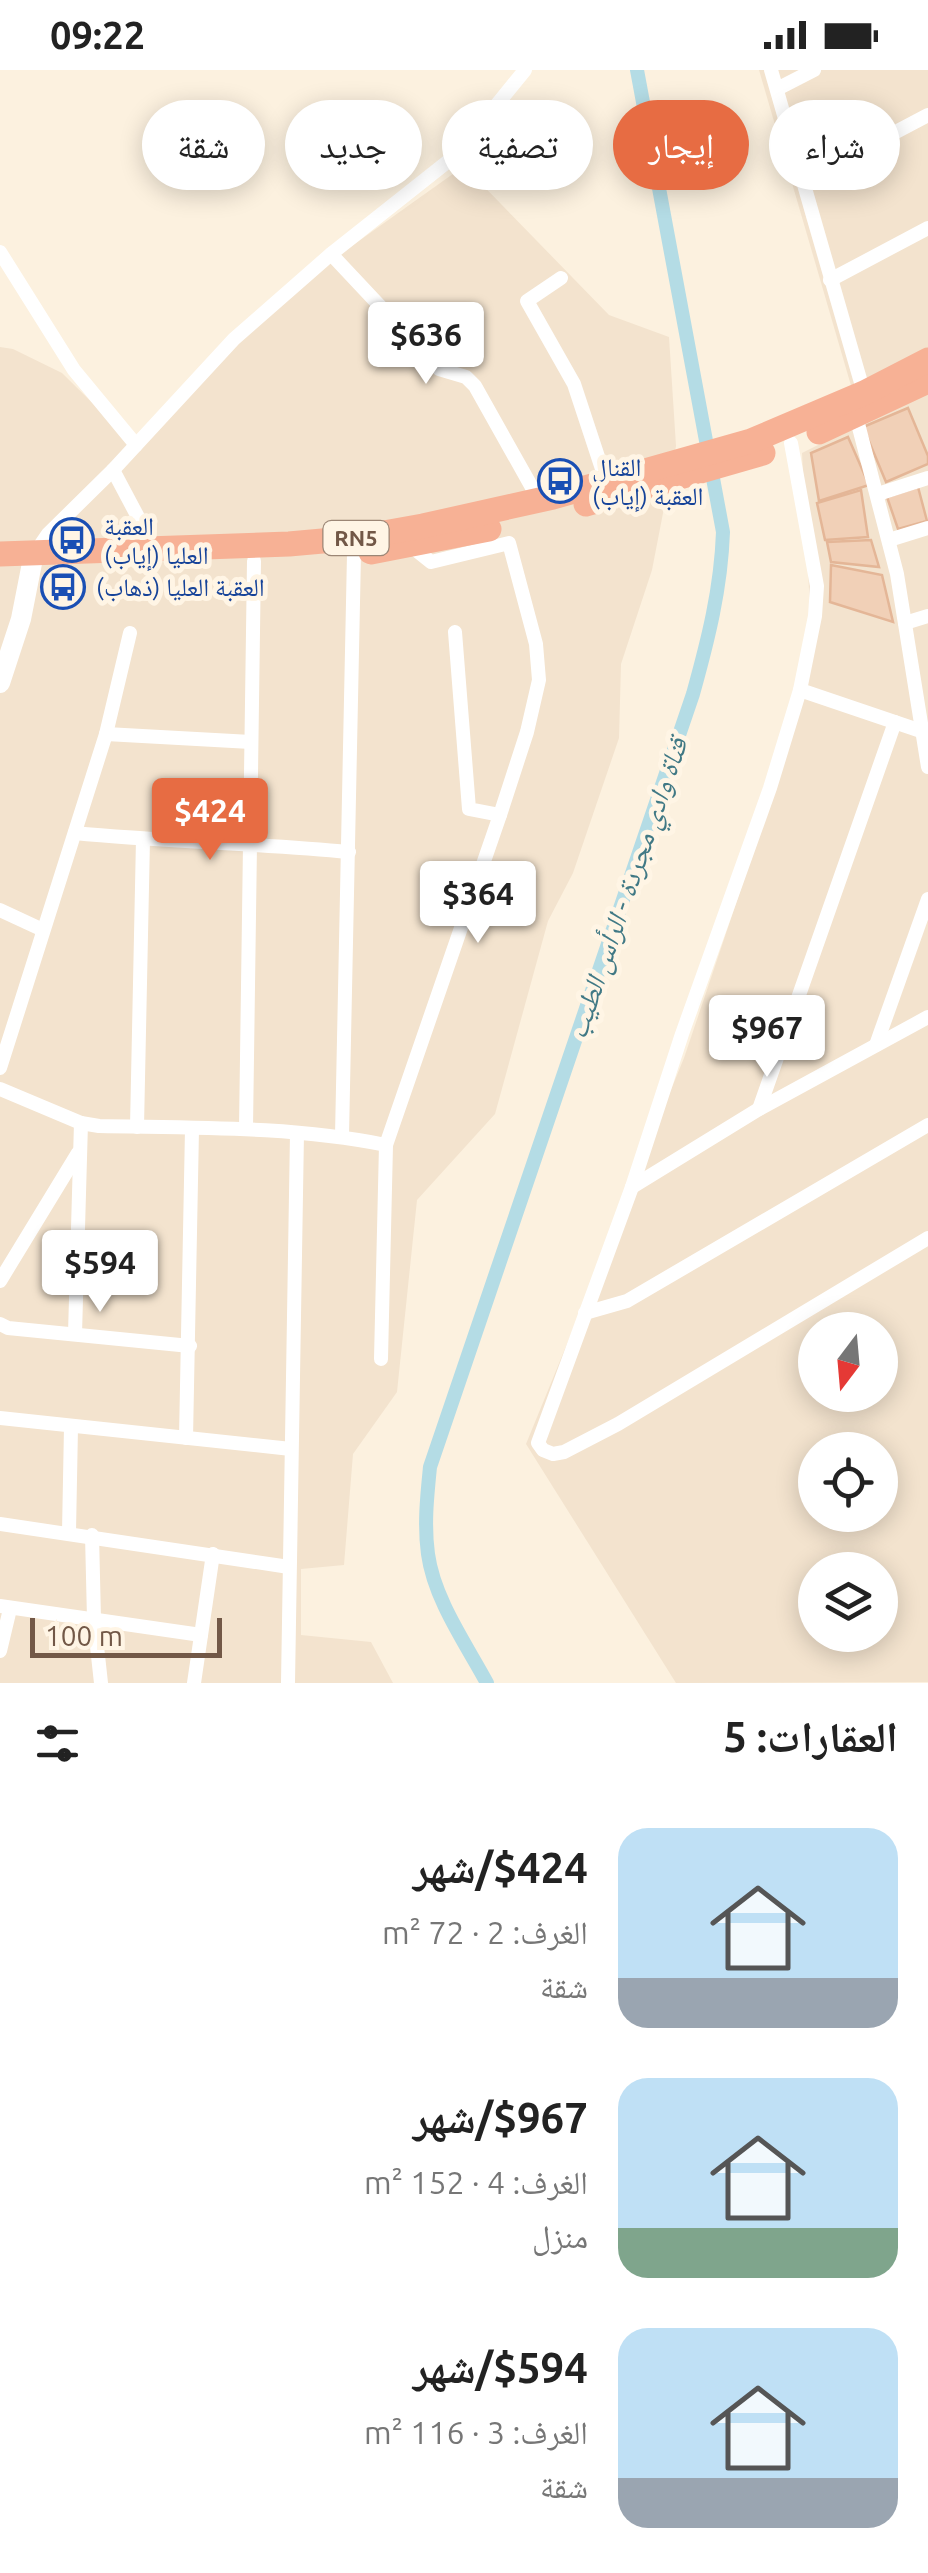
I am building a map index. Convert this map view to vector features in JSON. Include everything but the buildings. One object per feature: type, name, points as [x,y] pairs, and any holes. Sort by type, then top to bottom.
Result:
[{"type":"highway","name":"RN5","points":[[0,554],[33,562],[254,561],[412,546],[534,518],[672,472],[791,443],[928,360]]},
{"type":"highway","name":"RN5","points":[[731,456],[861,398],[928,381]]},
{"type":"highway","name":"RN5","points":[[0,571],[33,562],[356,538],[539,500],[606,481],[672,472]]},
{"type":"street","points":[[771,70],[780,100]]},
{"type":"street","points":[[777,89],[814,70]]},
{"type":"street","points":[[0,683],[21,620],[33,562],[48,534],[234,339],[331,254],[456,155],[520,73]]},
{"type":"street","points":[[900,130],[928,115]]},
{"type":"street","points":[[805,190],[861,398],[923,722],[928,768]]},
{"type":"street","points":[[830,280],[928,228]]},
{"type":"street","points":[[0,252],[74,370],[136,445]]},
{"type":"street","points":[[331,254],[439,369],[466,377],[475,386],[539,500]]},
{"type":"street","points":[[560,278],[526,301],[574,384],[606,481]]},
{"type":"street","points":[[861,398],[928,346]]},
{"type":"street","points":[[791,443],[817,586],[816,616],[800,690],[632,1187],[538,1442],[543,1450],[553,1454],[564,1452],[618,1424],[928,1238]]},
{"type":"street","points":[[113,470],[156,551]]},
{"type":"street","points":[[878,494],[928,478]]},
{"type":"street","points":[[889,540],[928,528]]},
{"type":"street","points":[[381,1359],[386,1145],[500,815],[539,680],[536,644],[508,543],[431,562],[412,546]]},
{"type":"street","points":[[342,1136],[354,554]]},
{"type":"street","points":[[246,1128],[254,561]]},
{"type":"street","points":[[905,623],[928,616]]},
{"type":"street","points":[[455,632],[469,810],[500,815]]},
{"type":"street","points":[[0,1068],[106,734],[130,633]]},
{"type":"street","points":[[800,690],[895,722],[923,722]]},
{"type":"street","points":[[760,1109],[895,722]]},
{"type":"street","points":[[106,734],[251,742]]},
{"type":"street","points":[[75,833],[142,840],[251,842],[349,852]]},
{"type":"street","points":[[137,1127],[142,840]]},
{"type":"street","points":[[876,1045],[928,899]]},
{"type":"street","points":[[0,910],[43,930]]},
{"type":"street","points":[[632,1187],[760,1109],[928,1017]]},
{"type":"street","points":[[0,1089],[81,1122],[246,1128],[342,1136],[386,1145]]},
{"type":"street","points":[[74,1334],[81,1122]]},
{"type":"street","points":[[586,1314],[627,1301],[928,1126]]},
{"type":"street","points":[[186,1438],[192,1129]]},
{"type":"street","points":[[288,1683],[297,1133]]},
{"type":"street","points":[[0,1281],[79,1151]]},
{"type":"street","points":[[0,1324],[190,1346]]},
{"type":"street","points":[[0,1418],[291,1449]]},
{"type":"street","points":[[69,1532],[71,1427]]},
{"type":"street","points":[[0,1524],[290,1568]]},
{"type":"street","points":[[92,1535],[94,1619],[101,1683]]},
{"type":"street","points":[[194,1683],[213,1554]]},
{"type":"street","points":[[0,1651],[5,1608],[201,1634]]},
{"type":"shaded area","points":[[759,70],[928,70],[928,353],[852,389],[794,190],[900,190],[900,100],[769,100],[769,104]]},
{"type":"shaded area","points":[[442,182],[442,190],[487,190],[609,315],[669,337],[676,446],[652,570],[621,664],[619,738],[573,873],[548,921],[495,1114],[417,1200],[397,1392],[353,1454],[344,1565],[301,1569],[301,1635],[371,1642],[393,1683],[0,1683],[0,347],[13,349],[62,373],[140,450],[279,298]]},
{"type":"shaded area","points":[[928,390],[928,1682],[676,1683],[526,1444],[684,1058],[776,785],[811,629],[802,453]]},
{"type":"waterway","name":"قناة وادي مجردة - الرأس الطيب","points":[[487,1683],[452,1621],[431,1571],[426,1532],[430,1467],[693,694],[713,614],[722,553],[723,532],[637,70]]},
{"type":"place","name":"القنال العقبة (إياب)","points":[[560,481]]},
{"type":"place","name":"العقبة العليا (إياب)","points":[[72,540]]},
{"type":"place","name":"العقبة العليا (ذهاب)","points":[[63,587]]}]
